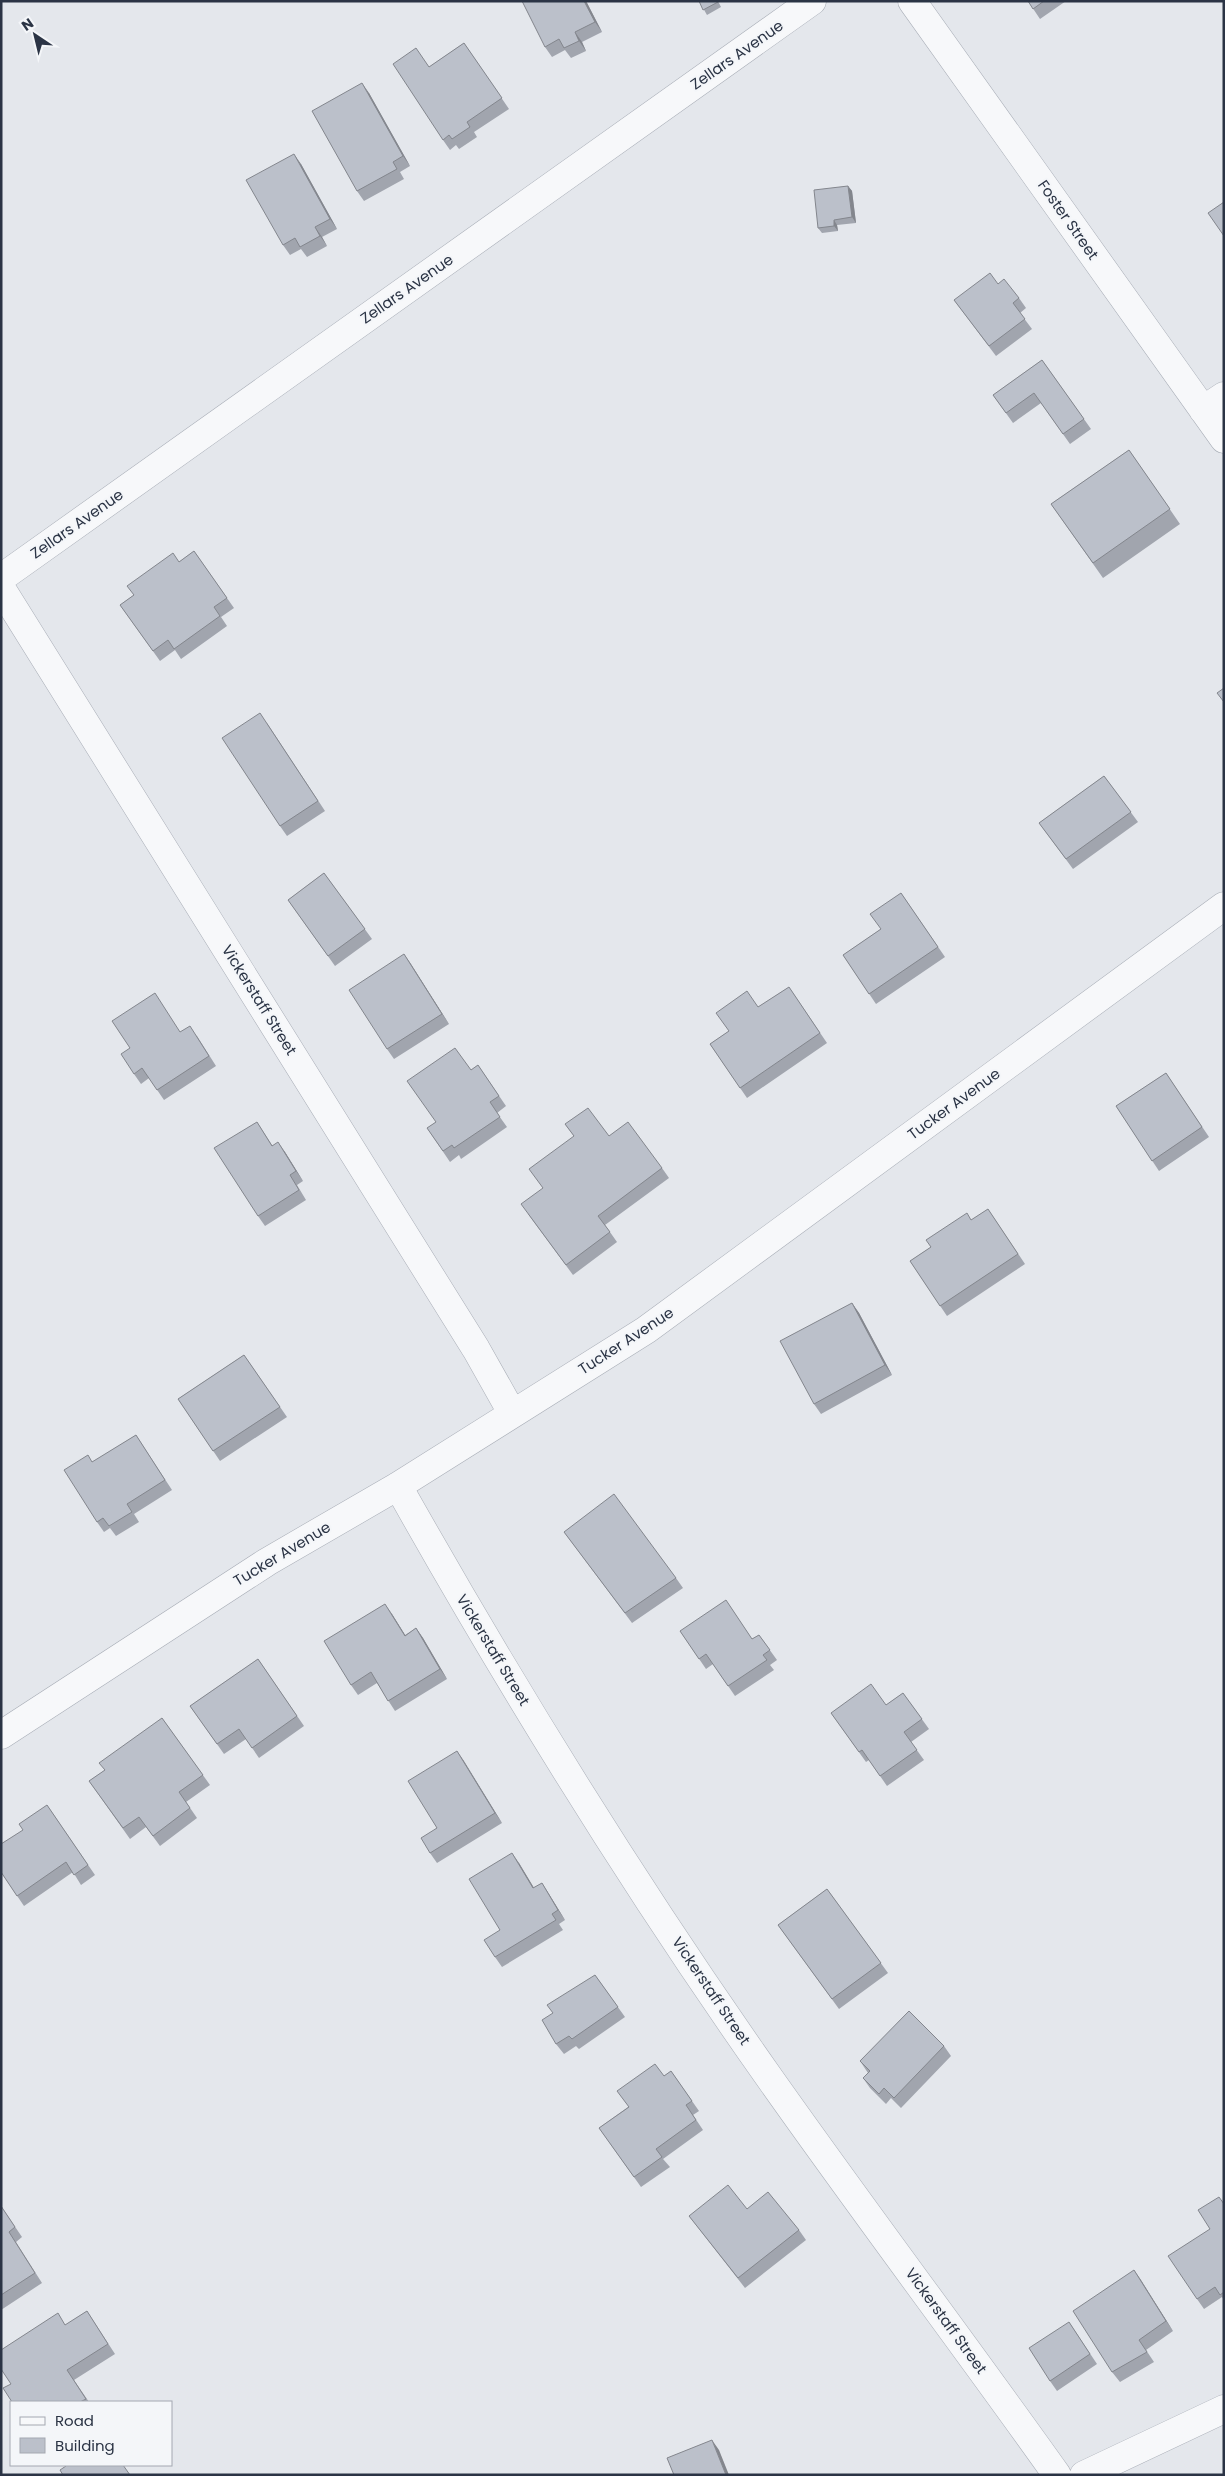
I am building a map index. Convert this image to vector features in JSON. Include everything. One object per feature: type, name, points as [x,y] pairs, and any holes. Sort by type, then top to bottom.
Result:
[{"type":"street","name":"Zellars Avenue","points":[[1,578],[812,1]]},
{"type":"street","name":"Foster Street","points":[[912,1],[1213,403],[1224,439]]},
{"type":"street","name":"Vickerstaff Street","points":[[1,588],[471,1340],[512,1413]]},
{"type":"street","name":"Tucker Avenue","points":[[1,1735],[267,1562],[398,1486],[646,1330],[1224,906]]},
{"type":"street","name":"Vickerstaff Street","points":[[398,1486],[479,1629],[617,1852],[766,2072],[1057,2475]]},
{"type":"street","points":[[1084,2475],[1224,2409]]},
{"type":"building","points":[[522,1],[584,1],[595,22],[575,32],[579,41],[564,48],[559,39],[545,47]]},
{"type":"building","points":[[699,1],[717,1],[718,2],[703,10]]},
{"type":"building","points":[[1028,1],[1044,1],[1033,9]]},
{"type":"building","points":[[464,43],[502,98],[467,122],[470,127],[452,139],[449,135],[443,140],[393,64],[416,48],[429,67]]},
{"type":"building","points":[[362,83],[403,156],[393,162],[397,169],[357,191],[312,111]]},
{"type":"building","points":[[294,154],[330,219],[315,227],[320,236],[300,247],[295,238],[283,245],[246,180]]},
{"type":"building","points":[[848,186],[852,217],[834,220],[834,226],[818,228],[814,190]]},
{"type":"building","points":[[1224,202],[1224,236],[1208,213]]},
{"type":"building","points":[[990,273],[998,284],[1004,279],[1019,298],[1013,303],[1025,319],[989,346],[954,300]]},
{"type":"building","points":[[1042,360],[1084,419],[1063,434],[1034,393],[1006,413],[993,395]]},
{"type":"building","points":[[1129,450],[1170,509],[1093,563],[1051,504]]},
{"type":"building","points":[[194,551],[227,598],[214,607],[220,616],[174,649],[168,640],[153,651],[120,605],[134,595],[127,586],[173,553],[179,562]]},
{"type":"building","points":[[1224,688],[1224,702],[1217,693]]},
{"type":"building","points":[[260,713],[318,801],[280,826],[222,738]]},
{"type":"building","points":[[1104,776],[1131,812],[1066,859],[1039,823]]},
{"type":"building","points":[[324,873],[365,929],[328,956],[288,900]]},
{"type":"building","points":[[901,893],[938,947],[869,994],[843,955],[881,929],[870,914]]},
{"type":"building","points":[[404,954],[442,1014],[387,1049],[349,990]]},
{"type":"building","points":[[789,987],[820,1033],[740,1088],[710,1044],[729,1031],[716,1013],[747,991],[758,1007]]},
{"type":"building","points":[[155,993],[180,1032],[190,1026],[209,1056],[157,1090],[142,1068],[134,1074],[121,1054],[130,1048],[112,1021]]},
{"type":"building","points":[[455,1048],[471,1070],[478,1065],[499,1096],[490,1102],[500,1117],[454,1148],[452,1145],[443,1151],[427,1128],[436,1122],[407,1081]]},
{"type":"building","points":[[1166,1073],[1202,1127],[1152,1161],[1116,1106]]},
{"type":"building","points":[[588,1108],[609,1136],[628,1122],[662,1168],[598,1216],[610,1232],[566,1265],[521,1204],[543,1188],[529,1169],[574,1136],[565,1124]]},
{"type":"building","points":[[257,1122],[272,1146],[278,1142],[296,1171],[290,1175],[299,1190],[258,1216],[214,1148]]},
{"type":"building","points":[[988,1209],[1018,1254],[940,1306],[910,1261],[931,1247],[926,1240],[967,1213],[971,1220]]},
{"type":"building","points":[[852,1303],[885,1365],[814,1404],[780,1341]]},
{"type":"building","points":[[244,1355],[280,1407],[213,1451],[178,1399]]},
{"type":"building","points":[[136,1435],[165,1480],[127,1504],[132,1512],[109,1526],[103,1518],[97,1522],[64,1470],[88,1455],[92,1462]]},
{"type":"building","points":[[614,1494],[676,1578],[625,1613],[564,1532]]},
{"type":"building","points":[[726,1600],[752,1639],[759,1635],[770,1650],[763,1655],[767,1660],[728,1686],[706,1654],[699,1659],[680,1631]]},
{"type":"building","points":[[385,1604],[405,1636],[416,1628],[440,1669],[388,1701],[371,1672],[351,1685],[324,1641]]},
{"type":"building","points":[[258,1659],[297,1716],[252,1748],[239,1729],[217,1744],[190,1706]]},
{"type":"building","points":[[871,1684],[886,1705],[903,1693],[922,1719],[904,1732],[917,1750],[880,1776],[862,1750],[859,1752],[831,1713]]},
{"type":"building","points":[[162,1718],[203,1775],[179,1792],[190,1808],[153,1836],[139,1817],[123,1828],[89,1781],[105,1770],[99,1763]]},
{"type":"building","points":[[457,1751],[495,1813],[430,1853],[421,1838],[437,1828],[408,1781]]},
{"type":"building","points":[[47,1805],[88,1865],[74,1875],[66,1862],[17,1896],[1,1872],[1,1844],[23,1830],[19,1824]]},
{"type":"building","points":[[512,1853],[533,1888],[542,1883],[558,1910],[552,1914],[556,1920],[495,1957],[484,1940],[500,1930],[469,1879]]},
{"type":"building","points":[[827,1889],[881,1963],[832,1999],[778,1925]]},
{"type":"building","points":[[595,1975],[618,2007],[572,2039],[569,2036],[556,2044],[542,2020],[553,2013],[547,2005]]},
{"type":"building","points":[[909,2011],[944,2046],[894,2098],[884,2088],[879,2094],[863,2078],[870,2071],[860,2061]]},
{"type":"building","points":[[655,2064],[664,2076],[671,2071],[692,2101],[686,2105],[696,2120],[656,2149],[662,2157],[634,2177],[599,2128],[629,2107],[617,2091]]},
{"type":"building","points":[[728,2185],[747,2209],[768,2192],[799,2230],[738,2278],[689,2216]]},
{"type":"building","points":[[1219,2197],[1224,2204],[1224,2292],[1220,2295],[1215,2287],[1197,2299],[1168,2256],[1210,2229],[1198,2210]]},
{"type":"building","points":[[1,2206],[15,2227],[9,2232],[35,2273],[1,2295]]},
{"type":"building","points":[[1134,2270],[1166,2321],[1139,2340],[1147,2352],[1112,2372],[1073,2311]]},
{"type":"building","points":[[87,2311],[108,2344],[67,2370],[86,2399],[82,2401],[11,2401],[3,2388],[11,2384],[1,2369],[1,2350],[58,2313],[65,2325]]},
{"type":"building","points":[[1069,2322],[1090,2354],[1050,2381],[1029,2348]]},
{"type":"building","points":[[712,2440],[726,2475],[674,2475],[667,2458]]},
{"type":"building","points":[[66,2466],[124,2466],[130,2475],[63,2475],[60,2470]]}]
